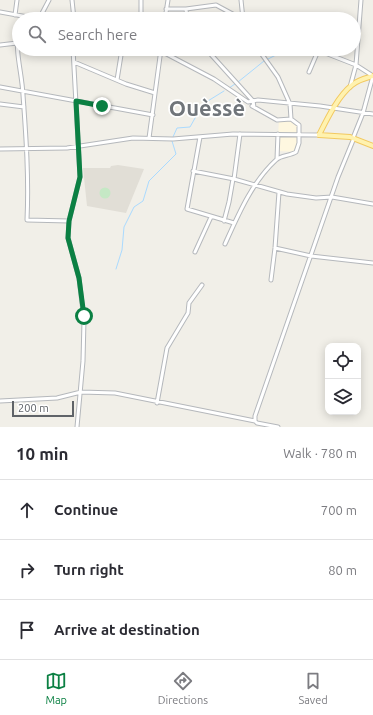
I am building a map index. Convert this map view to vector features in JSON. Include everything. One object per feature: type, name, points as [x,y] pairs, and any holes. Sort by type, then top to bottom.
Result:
[{"type":"main road","points":[[373,76],[356,82],[350,87],[334,108],[319,135],[353,138],[373,146]]},
{"type":"street","points":[[15,12],[17,0]]},
{"type":"street","points":[[43,12],[49,0]]},
{"type":"street","points":[[72,0],[73,12]]},
{"type":"street","points":[[141,0],[141,12]]},
{"type":"street","points":[[166,12],[168,0]]},
{"type":"street","points":[[241,0],[242,12]]},
{"type":"street","points":[[360,12],[361,0]]},
{"type":"street","points":[[166,9],[186,9],[219,5],[230,12]]},
{"type":"street","points":[[0,12],[12,14]]},
{"type":"street","points":[[0,44],[12,43]]},
{"type":"street","points":[[19,56],[27,149],[27,220],[69,221]]},
{"type":"street","points":[[74,56],[80,180],[69,221],[69,245],[78,273],[84,316],[84,360],[77,427]]},
{"type":"street","points":[[117,80],[121,56]]},
{"type":"street","points":[[149,138],[159,56]]},
{"type":"street","points":[[173,56],[214,79],[254,107],[277,120],[291,119],[299,124],[300,134],[296,152],[277,159],[256,184],[234,223],[226,244]]},
{"type":"street","points":[[212,56],[253,101],[254,107]]},
{"type":"street","points":[[263,56],[278,77],[290,104],[291,119]]},
{"type":"street","points":[[309,72],[314,56]]},
{"type":"street","points":[[255,421],[264,387],[363,112],[373,76],[356,65],[332,56]]},
{"type":"street","points":[[350,87],[356,65],[357,56]]},
{"type":"street","points":[[74,62],[117,80],[155,93]]},
{"type":"street","points":[[0,87],[23,93],[153,115]]},
{"type":"street","points":[[248,102],[253,101],[334,108],[373,114]]},
{"type":"street","points":[[0,104],[24,108]]},
{"type":"street","points":[[0,148],[27,149],[79,147],[127,138],[200,137],[240,134],[319,135]]},
{"type":"street","points":[[224,221],[229,202],[240,134]]},
{"type":"street","points":[[277,159],[278,134]]},
{"type":"street","points":[[200,137],[187,209],[234,223]]},
{"type":"street","points":[[193,171],[256,184],[279,192],[316,198],[332,197],[373,204]]},
{"type":"street","points":[[271,280],[279,192]]},
{"type":"street","points":[[196,252],[211,217]]},
{"type":"street","points":[[275,248],[311,256],[373,264]]},
{"type":"street","points":[[157,403],[167,348],[188,313],[189,303],[202,285]]},
{"type":"street","points":[[0,402],[57,398],[81,392],[115,393],[157,403],[255,421],[257,423],[278,427]]},
{"type":"shaded area","points":[[291,119],[299,125],[300,134],[296,152],[277,151],[279,120]]},
{"type":"shaded area","points":[[118,165],[144,169],[126,213],[87,206],[83,168],[110,168],[111,166]]},
{"type":"green space","points":[[103,188],[107,188],[109,189],[109,197],[103,198],[100,195],[100,191]]},
{"type":"waterway","points":[[268,59],[274,56]]},
{"type":"waterway","points":[[238,82],[264,61]]},
{"type":"waterway","points":[[229,88],[235,84]]},
{"type":"waterway","points":[[173,137],[177,128],[190,127],[203,104],[224,91]]},
{"type":"waterway","points":[[116,269],[122,250],[124,227],[134,207],[143,201],[149,181],[176,154],[172,141]]},
{"type":"district","name":"Ouèssè","points":[[207,108]]},
{"type":"route","points":[[84,316],[79,278],[76,264],[71,254],[68,238],[69,221],[80,177],[76,101],[102,106]]}]
